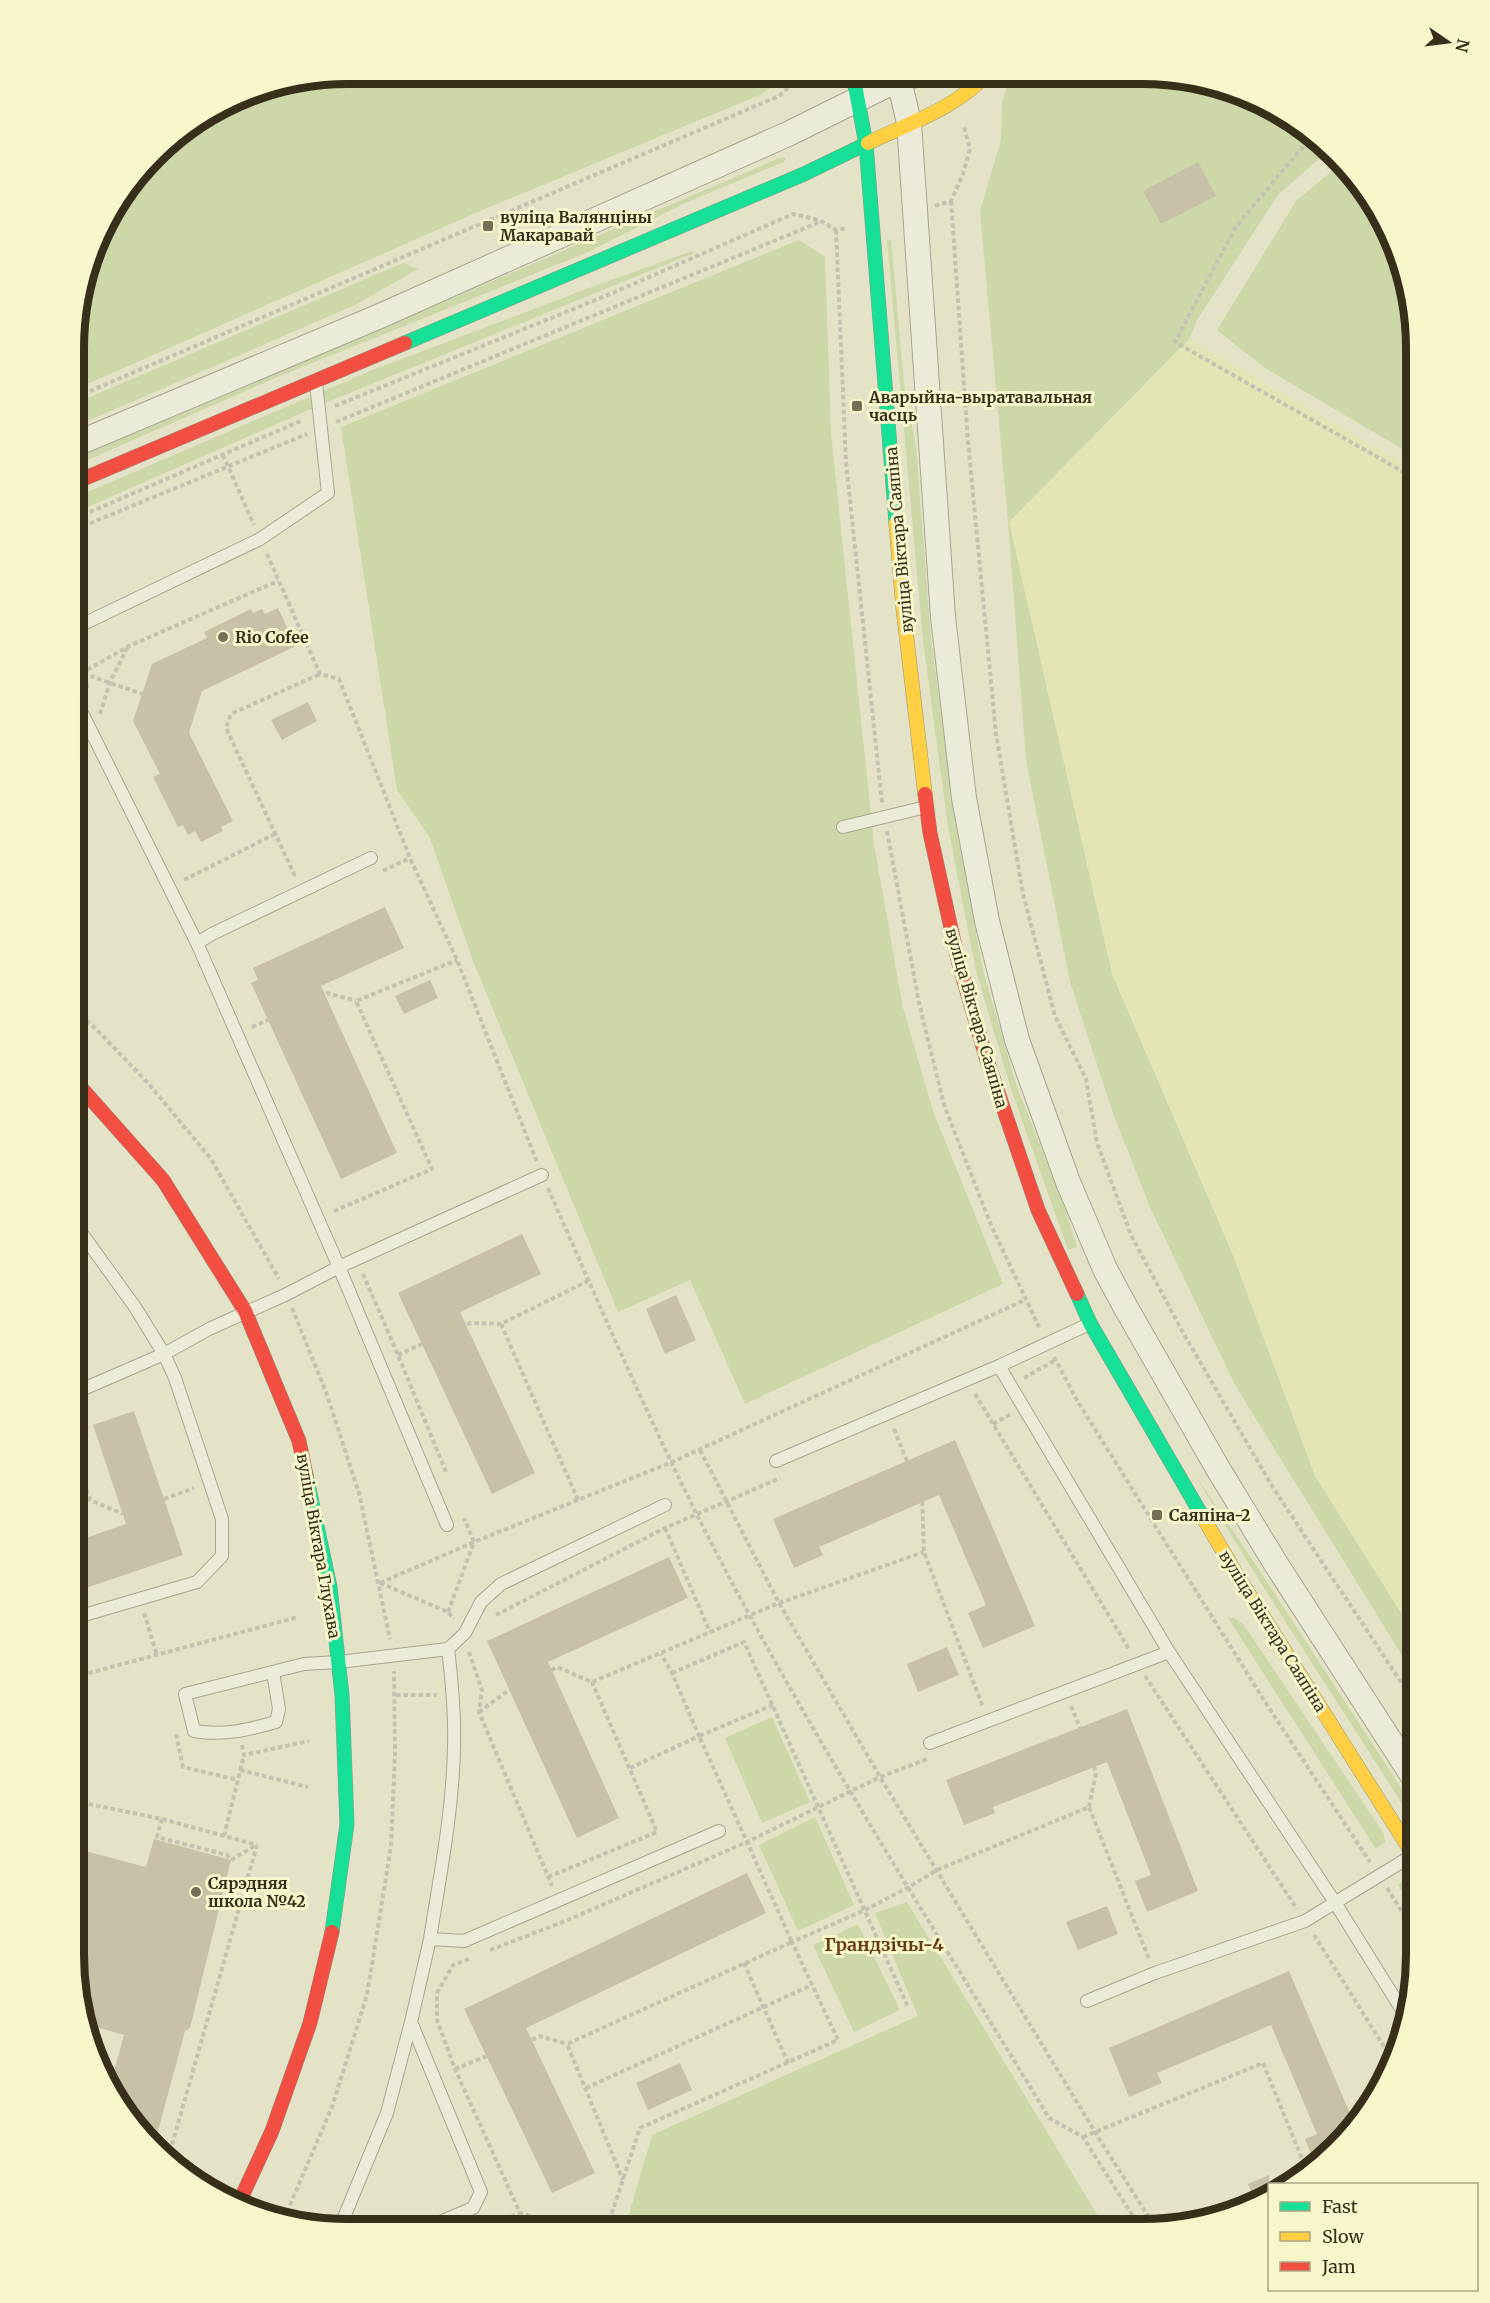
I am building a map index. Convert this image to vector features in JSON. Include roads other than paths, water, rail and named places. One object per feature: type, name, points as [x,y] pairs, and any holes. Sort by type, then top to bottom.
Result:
[{"type":"street","name":"вуліца Віктара Саяпіна","points":[[854,84],[866,144],[903,607],[930,833],[958,960],[986,1057],[1038,1210],[1090,1323],[1240,1580],[1406,1842]]},
{"type":"street","points":[[84,441],[390,312],[857,101],[890,84]]},
{"type":"street","name":"вуліца Віктара Саяпіна","points":[[906,84],[943,617],[964,798],[987,921],[1017,1040],[1068,1182],[1106,1269],[1126,1308],[1246,1515],[1406,1765]]},
{"type":"street","points":[[84,479],[804,174],[958,102],[978,84]]},
{"type":"street","name":"вуліца Віктара Глухава","points":[[84,1091],[163,1180],[245,1311],[299,1441],[330,1587],[339,1662],[347,1824],[335,1920],[310,2023],[272,2131],[242,2197]]},
{"type":"street","points":[[1090,1323],[1126,1308]]},
{"type":"lane","points":[[84,624],[260,539],[328,493],[316,380]]},
{"type":"lane","points":[[84,717],[197,943],[339,1267],[447,1526]]},
{"type":"lane","points":[[843,827],[927,807]]},
{"type":"lane","points":[[197,943],[371,858]]},
{"type":"lane","points":[[84,1389],[164,1354],[245,1311],[287,1294],[356,1259],[542,1175]]},
{"type":"lane","points":[[84,1236],[135,1307],[164,1354],[175,1378],[222,1519],[222,1556],[197,1582],[84,1615]]},
{"type":"lane","points":[[776,1461],[999,1366],[1090,1323]]},
{"type":"lane","points":[[999,1366],[1169,1652],[1334,1901],[1401,2008]]},
{"type":"lane","points":[[273,1672],[279,1709],[276,1722],[239,1732],[194,1731],[185,1694],[273,1672],[305,1664],[448,1649],[465,1633],[481,1602],[501,1584],[665,1505]]},
{"type":"lane","points":[[343,2219],[387,2113],[430,1939],[447,1828],[454,1747],[453,1695],[448,1649]]},
{"type":"lane","points":[[930,1743],[1169,1652]]},
{"type":"lane","points":[[430,1939],[464,1941],[719,1831]]},
{"type":"lane","points":[[1087,2001],[1155,1973],[1305,1921],[1334,1901],[1406,1861]]},
{"type":"lane","points":[[411,2022],[481,2192],[472,2208],[447,2219]]},
{"type":"place","name":"вуліца Валянціны Макаравай","points":[[488,226]]},
{"type":"place","name":"Аварыйна-выратавальная часць","points":[[857,406]]},
{"type":"place","name":"Rio Cofee","points":[[223,637]]},
{"type":"place","name":"Саяпіна-2","points":[[1157,1515]]},
{"type":"place","name":"Сярэдняя школа №42","points":[[196,1892]]},
{"type":"district","name":"Грандзічы-4","points":[[884,1944]]}]
